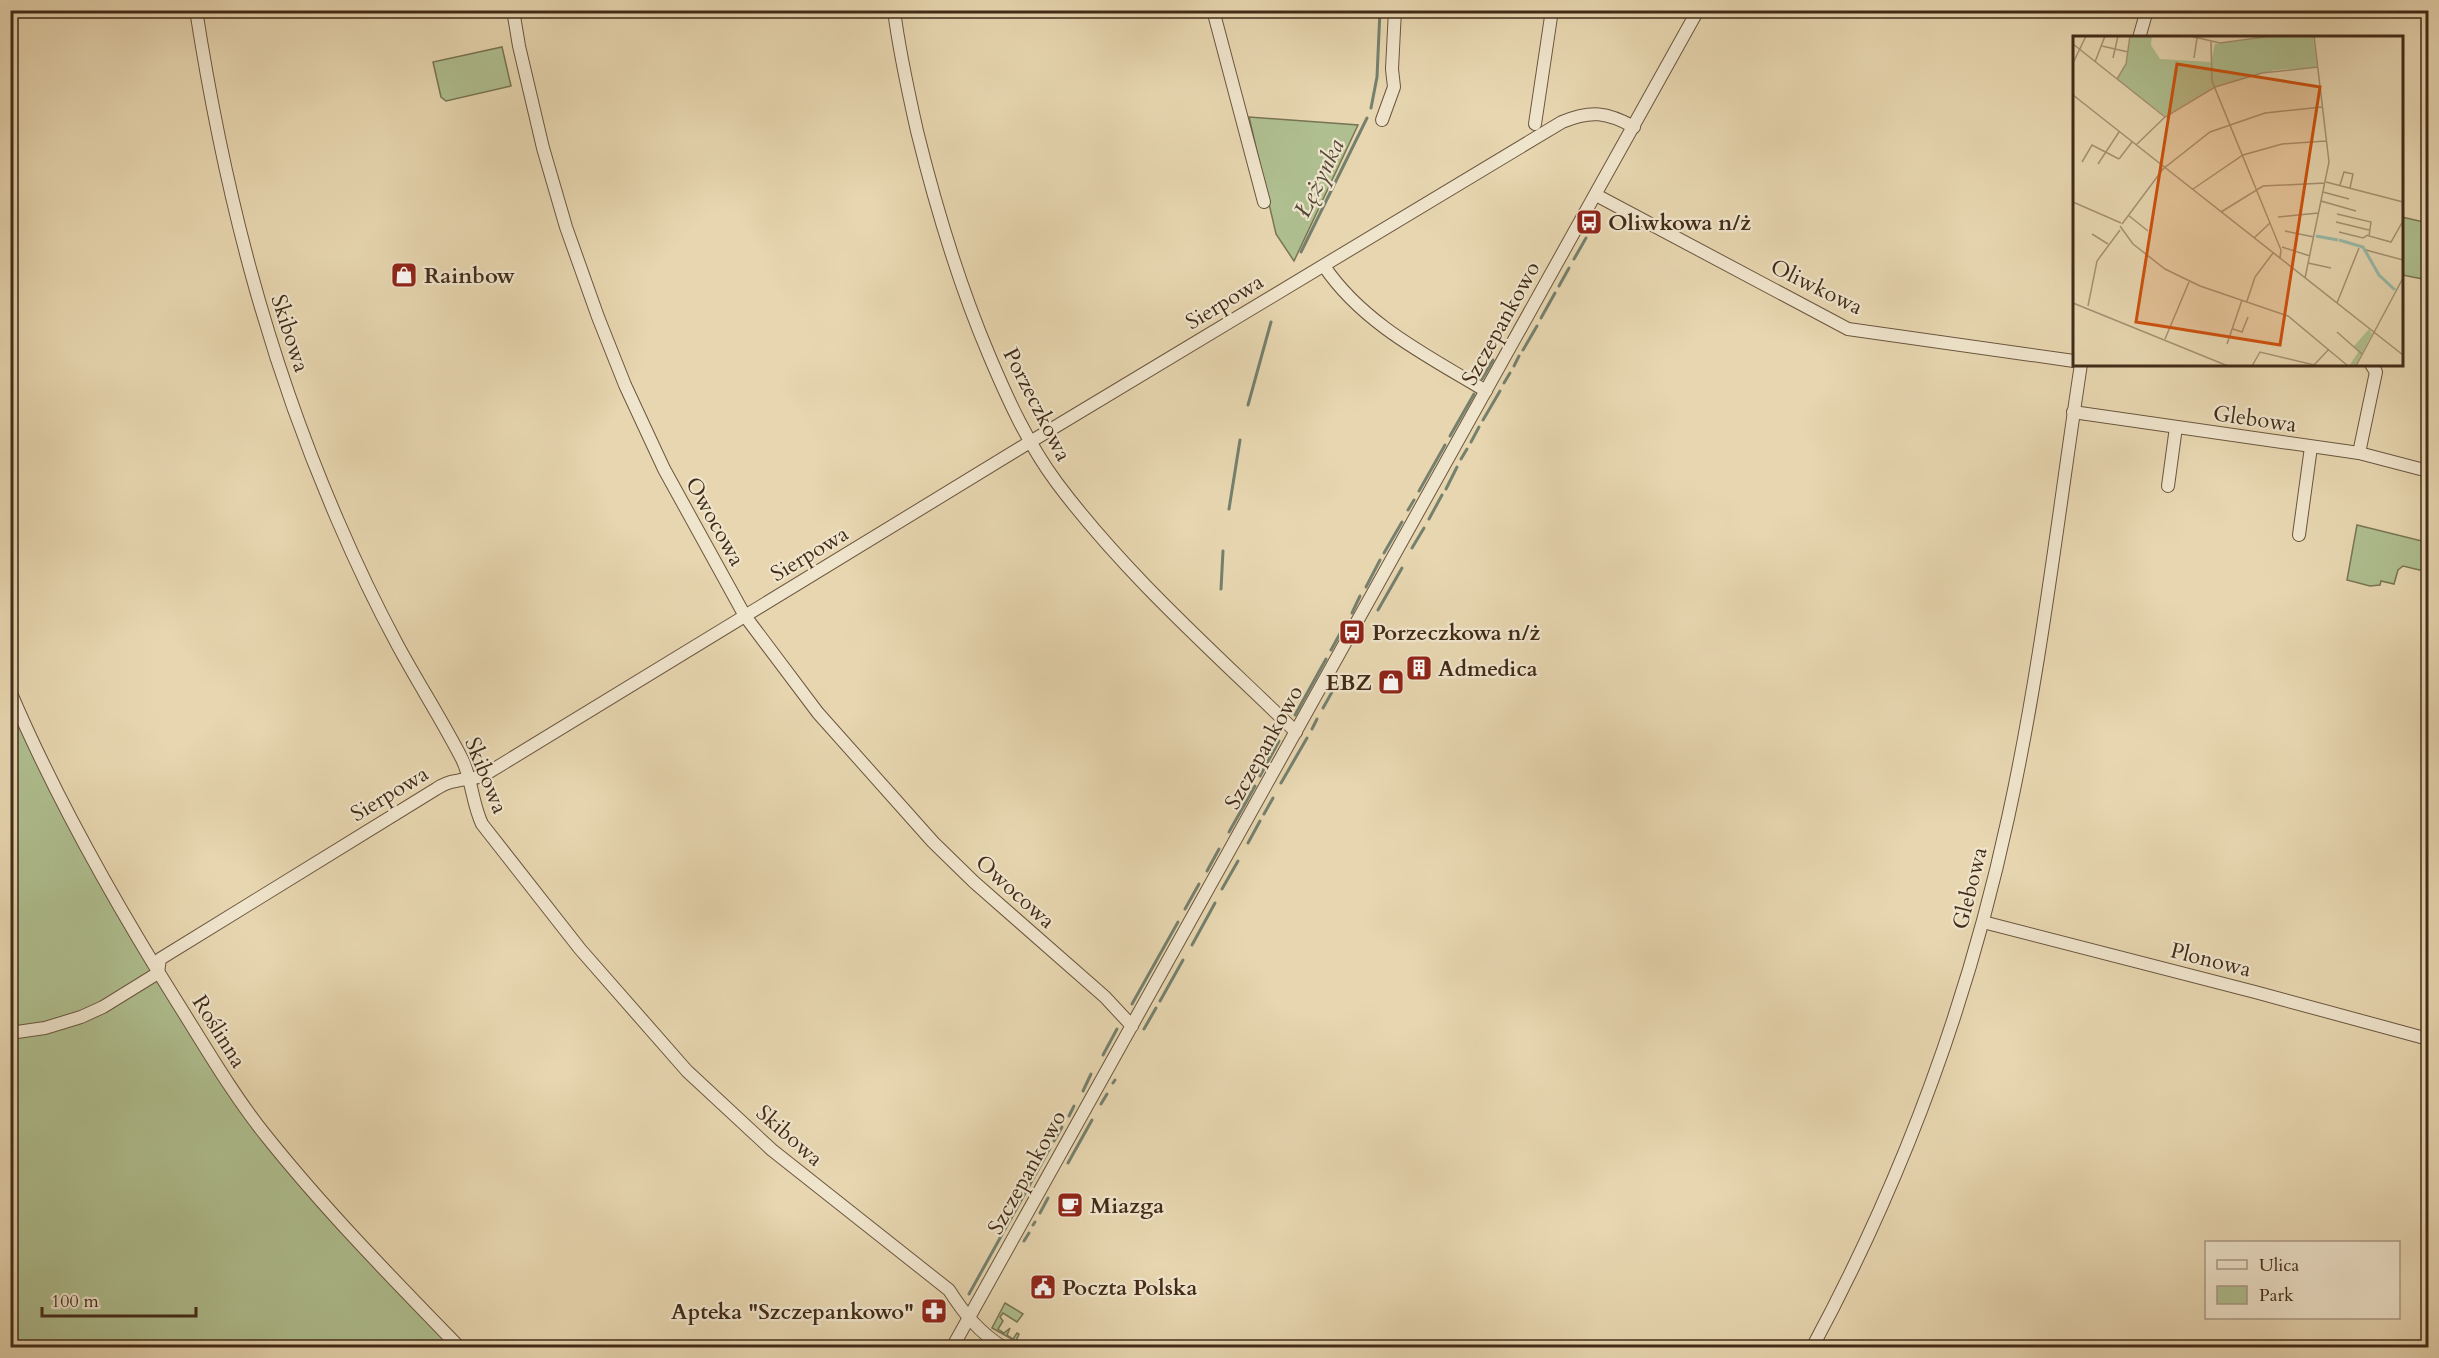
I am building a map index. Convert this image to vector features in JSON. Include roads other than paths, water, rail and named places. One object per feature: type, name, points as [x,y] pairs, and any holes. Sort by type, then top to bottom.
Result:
[{"type":"street","name":"Skibowa","points":[[196,10],[212,111],[237,224],[260,308],[289,395],[319,476],[352,551],[397,644],[462,760],[470,780],[476,811],[488,833],[580,949],[666,1049],[772,1150],[949,1290],[968,1319],[984,1335],[1004,1347]]},
{"type":"street","name":"Owocowa","points":[[513,10],[543,148],[566,227],[598,317],[625,385],[664,469],[745,616],[823,719],[933,842],[974,882],[1105,997],[1132,1026]]},
{"type":"street","name":"Porzeczkowa","points":[[894,10],[914,117],[940,220],[982,338],[1030,442],[1057,483],[1112,548],[1155,594],[1296,732]]},
{"type":"street","points":[[1213,10],[1264,202]]},
{"type":"street","points":[[1383,120],[1394,87],[1392,69],[1395,10]]},
{"type":"street","points":[[1535,123],[1552,10]]},
{"type":"street","name":"Szczepankowo","points":[[952,1347],[1698,10]]},
{"type":"street","points":[[2140,36],[2147,10]]},
{"type":"street","name":"Sierpowa","points":[[10,1033],[54,1026],[103,1007],[158,973],[160,959],[436,789],[459,780],[470,780],[486,774],[1030,442],[1562,122],[1577,116],[1600,114],[1613,116],[1634,127]]},
{"type":"street","name":"Oliwkowa","points":[[1596,195],[1848,328],[2073,361]]},
{"type":"street","points":[[1324,266],[1366,313],[1384,328],[1486,391]]},
{"type":"street","name":"Glebowa","points":[[1812,1347],[1870,1233],[1920,1112],[1949,1035],[1983,922],[2017,777],[2081,366]]},
{"type":"street","points":[[2359,453],[2376,372],[2372,366]]},
{"type":"street","name":"Glebowa","points":[[2073,412],[2359,453],[2428,471]]},
{"type":"street","points":[[2168,486],[2176,427]]},
{"type":"street","points":[[2298,535],[2311,447]]},
{"type":"street","name":"Roślinna","points":[[10,691],[55,787],[158,973],[226,1080],[267,1137],[402,1289],[460,1347]]},
{"type":"street","name":"Plonowa","points":[[1983,922],[2255,992],[2428,1040]]},
{"type":"waterway","name":"Łężynka","points":[[1371,108],[1377,77],[1380,10]]},
{"type":"waterway","name":"Łężynka","points":[[1301,252],[1367,118]]},
{"type":"waterway","points":[[1574,259],[1586,238]]},
{"type":"waterway","points":[[1559,286],[1569,268]]},
{"type":"waterway","points":[[1541,318],[1555,293]]},
{"type":"waterway","name":"Łężynka","points":[[1248,405],[1271,322]]},
{"type":"waterway","points":[[1523,350],[1537,326]]},
{"type":"waterway","points":[[1514,366],[1519,356]]},
{"type":"waterway","points":[[1482,379],[1493,360]]},
{"type":"waterway","points":[[1504,383],[1510,373]]},
{"type":"waterway","points":[[1483,420],[1500,391]]},
{"type":"waterway","points":[[1450,436],[1474,394]]},
{"type":"waterway","points":[[1471,442],[1479,427]]},
{"type":"waterway","name":"Łężynka","points":[[1229,509],[1240,440]]},
{"type":"waterway","points":[[1419,491],[1445,445]]},
{"type":"waterway","points":[[1461,459],[1467,449]]},
{"type":"waterway","points":[[1446,489],[1457,467]]},
{"type":"waterway","points":[[1429,519],[1442,495]]},
{"type":"waterway","points":[[1408,510],[1414,500]]},
{"type":"waterway","points":[[1384,553],[1402,522]]},
{"type":"waterway","points":[[1412,548],[1424,528]]},
{"type":"waterway","name":"Łężynka","points":[[1221,589],[1223,551]]},
{"type":"waterway","points":[[1366,587],[1380,560]]},
{"type":"waterway","points":[[1378,610],[1402,568]]},
{"type":"waterway","points":[[1352,613],[1360,596]]},
{"type":"waterway","points":[[1331,650],[1347,621]]},
{"type":"waterway","points":[[1295,715],[1326,659]]},
{"type":"waterway","points":[[1323,708],[1332,692]]},
{"type":"waterway","points":[[1312,729],[1317,719]]},
{"type":"waterway","points":[[1281,783],[1307,738]]},
{"type":"waterway","points":[[1260,776],[1279,741]]},
{"type":"waterway","points":[[1229,832],[1255,786]]},
{"type":"waterway","points":[[1264,814],[1273,798]]},
{"type":"waterway","points":[[1248,843],[1260,821]]},
{"type":"waterway","points":[[1207,871],[1219,849]]},
{"type":"waterway","points":[[1222,889],[1238,861]]},
{"type":"waterway","points":[[1185,909],[1199,884]]},
{"type":"waterway","points":[[1192,945],[1215,903]]},
{"type":"waterway","points":[[1132,1004],[1178,922]]},
{"type":"waterway","points":[[1160,1001],[1183,960]]},
{"type":"waterway","points":[[1144,1029],[1156,1008]]},
{"type":"waterway","points":[[1103,1055],[1117,1029]]},
{"type":"waterway","points":[[1083,1091],[1091,1074]]},
{"type":"waterway","points":[[1101,1104],[1107,1094]]},
{"type":"waterway","points":[[1069,1116],[1074,1106]]},
{"type":"waterway","points":[[1068,1163],[1092,1120]]},
{"type":"waterway","points":[[1054,1141],[1062,1127]]},
{"type":"waterway","points":[[969,1294],[1050,1148]]},
{"type":"waterway","points":[[1040,1213],[1048,1198]]},
{"type":"waterway","points":[[1024,1241],[1029,1233]]},
{"type":"place","name":"Oliwkowa n/ż","points":[[1589,222]]},
{"type":"place","name":"Rainbow","points":[[404,275]]},
{"type":"place","name":"Porzeczkowa n/ż","points":[[1352,632]]},
{"type":"place","name":"Admedica","points":[[1419,668]]},
{"type":"place","name":"EBZ","points":[[1391,682]]},
{"type":"place","name":"Miazga","points":[[1070,1205]]},
{"type":"place","name":"Poczta Polska","points":[[1043,1287]]},
{"type":"place","name":"Apteka \"Szczepankowo\"","points":[[934,1311]]}]
